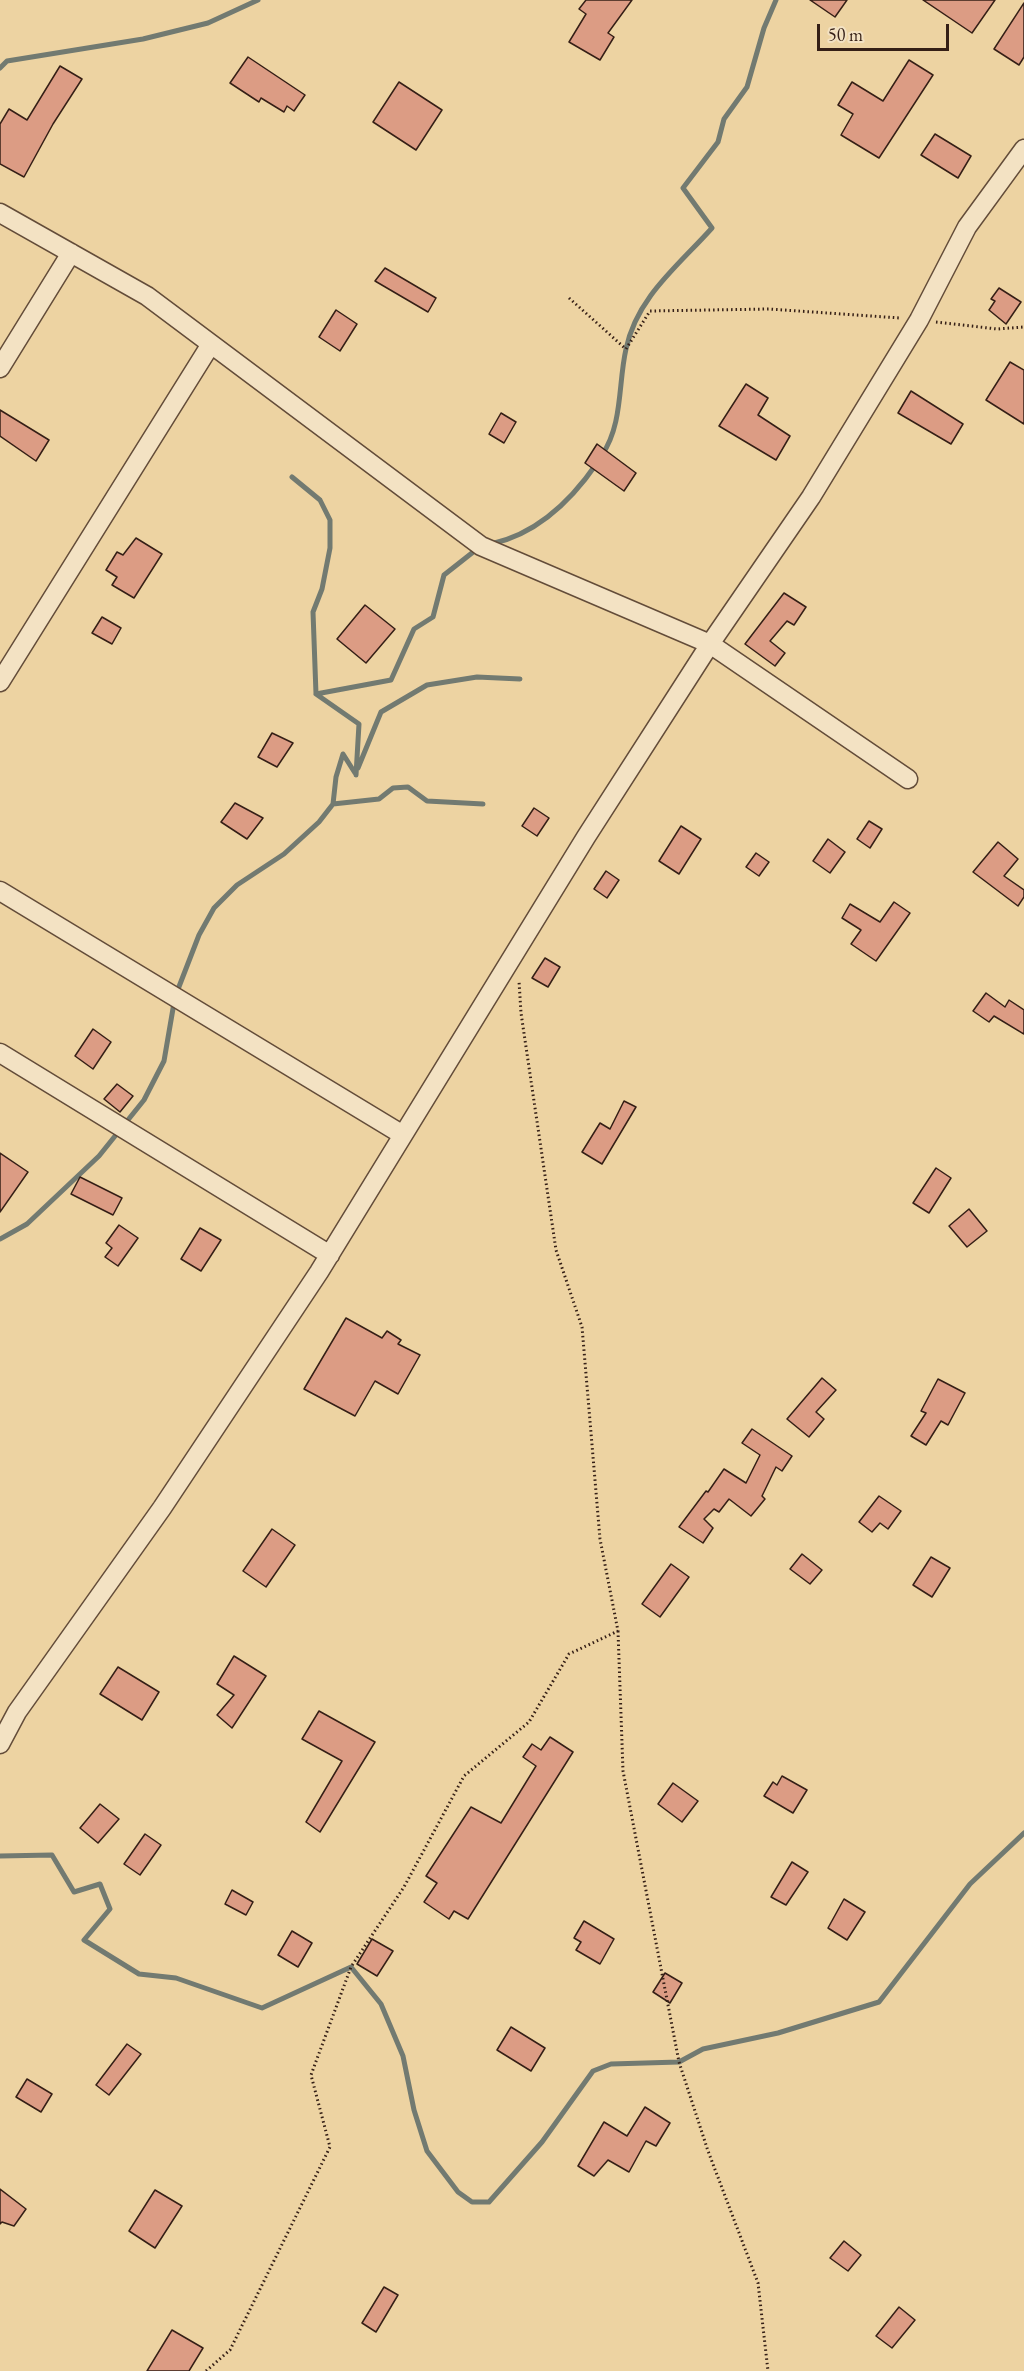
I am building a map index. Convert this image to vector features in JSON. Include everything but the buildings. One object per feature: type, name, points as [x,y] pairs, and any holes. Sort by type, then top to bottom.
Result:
[{"type":"street","points":[[0,1744],[17,1712],[162,1508],[330,1255],[586,837],[710,644],[811,497],[919,320],[967,227],[1024,149]]},
{"type":"street","points":[[0,213],[147,296],[481,546],[710,644],[908,779]]},
{"type":"street","points":[[0,368],[71,253]]},
{"type":"street","points":[[0,682],[211,344]]},
{"type":"street","points":[[0,891],[403,1135]]},
{"type":"street","points":[[0,1053],[330,1255]]},
{"type":"path","points":[[569,298],[626,349],[650,311],[769,309],[919,320],[996,329],[1024,327]]},
{"type":"path","points":[[518,949],[521,1013],[556,1250],[582,1327],[600,1539],[618,1631],[623,1771],[677,2050],[708,2151],[758,2283],[768,2371]]},
{"type":"path","points":[[206,2371],[230,2350],[330,2147],[311,2075],[351,1967],[404,1887],[464,1776],[529,1722],[569,1654],[618,1631]]},
{"type":"waterway","points":[[0,68],[7,61],[143,39],[208,23],[258,0]]},
{"type":"waterway","points":[[602,455],[609,443],[617,417],[626,349],[631,330],[660,283],[712,228],[683,188],[718,142],[724,119],[747,87],[764,28],[776,0]]},
{"type":"waterway","points":[[491,544],[523,532],[552,514],[576,490],[597,463]]},
{"type":"waterway","points":[[292,477],[320,500],[330,520],[330,548],[322,589],[313,612],[316,694]]},
{"type":"waterway","points":[[356,775],[359,724],[316,694],[391,680],[414,629],[433,617],[444,575],[477,549]]},
{"type":"waterway","points":[[358,768],[381,712],[427,685],[477,677],[520,679]]},
{"type":"waterway","points":[[0,1239],[27,1224],[99,1156],[144,1100],[164,1061],[175,997],[199,935],[214,908],[237,885],[284,854],[319,822],[333,804],[336,777],[343,754],[355,773]]},
{"type":"waterway","points":[[333,804],[379,799],[393,788],[408,787],[427,801],[483,804]]},
{"type":"waterway","points":[[0,1856],[52,1855],[74,1892],[100,1884],[110,1909],[84,1940],[139,1974],[176,1978],[262,2008],[351,1967],[381,2004],[403,2056],[414,2110],[427,2151],[458,2192],[472,2202],[489,2202],[542,2142],[593,2071],[611,2064],[679,2062],[703,2049],[778,2033],[879,2002],[970,1884],[1024,1833]]}]
